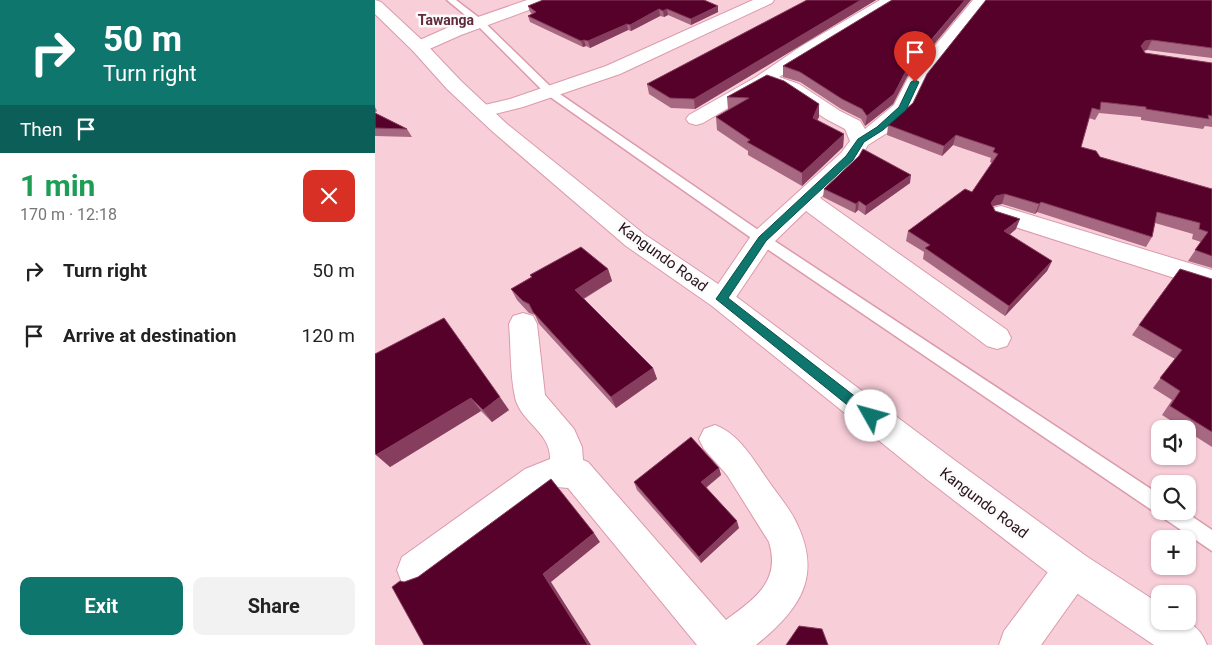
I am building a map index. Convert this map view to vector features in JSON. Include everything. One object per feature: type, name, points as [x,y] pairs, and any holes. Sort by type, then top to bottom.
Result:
[{"type":"main road","points":[[419,47],[479,22],[542,0]]},
{"type":"main road","points":[[483,111],[550,92],[613,70],[677,39],[766,0]]},
{"type":"main road","points":[[697,119],[892,0]]},
{"type":"main road","points":[[721,299],[762,239],[849,158],[861,140],[880,129],[903,108],[915,82],[981,0]]},
{"type":"main road","name":"Kangundo Road","points":[[375,6],[419,47],[454,85],[635,240],[721,299],[933,465],[1073,570],[1188,645]]},
{"type":"main road","points":[[765,78],[792,88],[833,115],[853,125],[861,140]]},
{"type":"main road","points":[[806,199],[997,338]]},
{"type":"main road","points":[[1001,214],[1212,280]]},
{"type":"main road","points":[[523,324],[530,398],[563,440],[566,451],[566,471]]},
{"type":"main road","points":[[415,570],[537,480],[555,472],[566,471],[576,473],[724,645],[757,620],[777,600],[789,578],[790,553],[784,534],[748,479],[738,464],[715,439]]},
{"type":"main road","points":[[1018,645],[1073,570]]},
{"type":"lane","points":[[451,0],[479,22],[550,92],[762,239],[1151,500]]},
{"type":"lane","points":[[1181,520],[1212,541]]},
{"type":"building","points":[[543,0],[704,0],[718,6],[691,19],[667,9],[663,11],[659,9],[630,25],[627,24],[588,41],[581,41],[528,16],[536,12],[528,6]]},
{"type":"building","points":[[807,0],[861,0],[694,99],[670,98],[647,84]]},
{"type":"building","points":[[892,0],[965,0],[908,67],[894,94],[867,116],[862,109],[842,99],[800,72],[783,66]]},
{"type":"building","points":[[986,0],[1212,0],[1212,48],[1152,40],[1145,41],[1141,46],[1145,53],[1212,63],[1212,116],[1208,115],[1209,119],[1146,109],[1146,107],[1101,102],[1100,110],[1092,108],[1081,147],[1096,151],[1100,157],[1212,189],[1212,256],[1195,250],[1208,232],[1199,229],[1200,223],[1157,212],[1152,237],[1041,202],[1039,204],[1005,194],[996,196],[991,203],[995,211],[1020,219],[1004,231],[1052,261],[1009,306],[925,248],[930,245],[908,231],[965,189],[972,192],[998,154],[993,152],[995,148],[956,135],[944,146],[888,125],[913,103],[927,74]]},
{"type":"building","points":[[767,75],[784,81],[819,104],[813,118],[844,134],[802,173],[747,142],[750,140],[716,117],[749,98],[727,97]]},
{"type":"building","points":[[375,113],[407,129],[375,128]]},
{"type":"building","points":[[863,149],[911,175],[866,206],[859,201],[856,204],[824,189],[859,156]]},
{"type":"building","points":[[581,247],[608,269],[575,290],[653,368],[611,397],[533,312],[529,304],[523,301],[511,289],[532,277],[530,275]]},
{"type":"building","points":[[1180,269],[1212,279],[1212,432],[1196,422],[1196,420],[1193,420],[1170,406],[1180,391],[1160,378],[1182,350],[1139,325]]},
{"type":"building","points":[[444,318],[500,397],[483,410],[471,398],[376,455],[375,354]]},
{"type":"building","points":[[691,437],[719,468],[701,482],[737,521],[699,557],[634,482]]},
{"type":"building","points":[[551,479],[594,533],[543,574],[588,645],[424,645],[392,587],[400,581],[404,582],[418,577]]},
{"type":"building","points":[[799,626],[822,629],[828,645],[786,645]]},
{"type":"district","name":"Tawanga","points":[[446,20]]},
{"type":"route","points":[[871,416],[721,299],[762,239],[849,158],[861,140],[880,129],[903,108],[915,82]]}]
